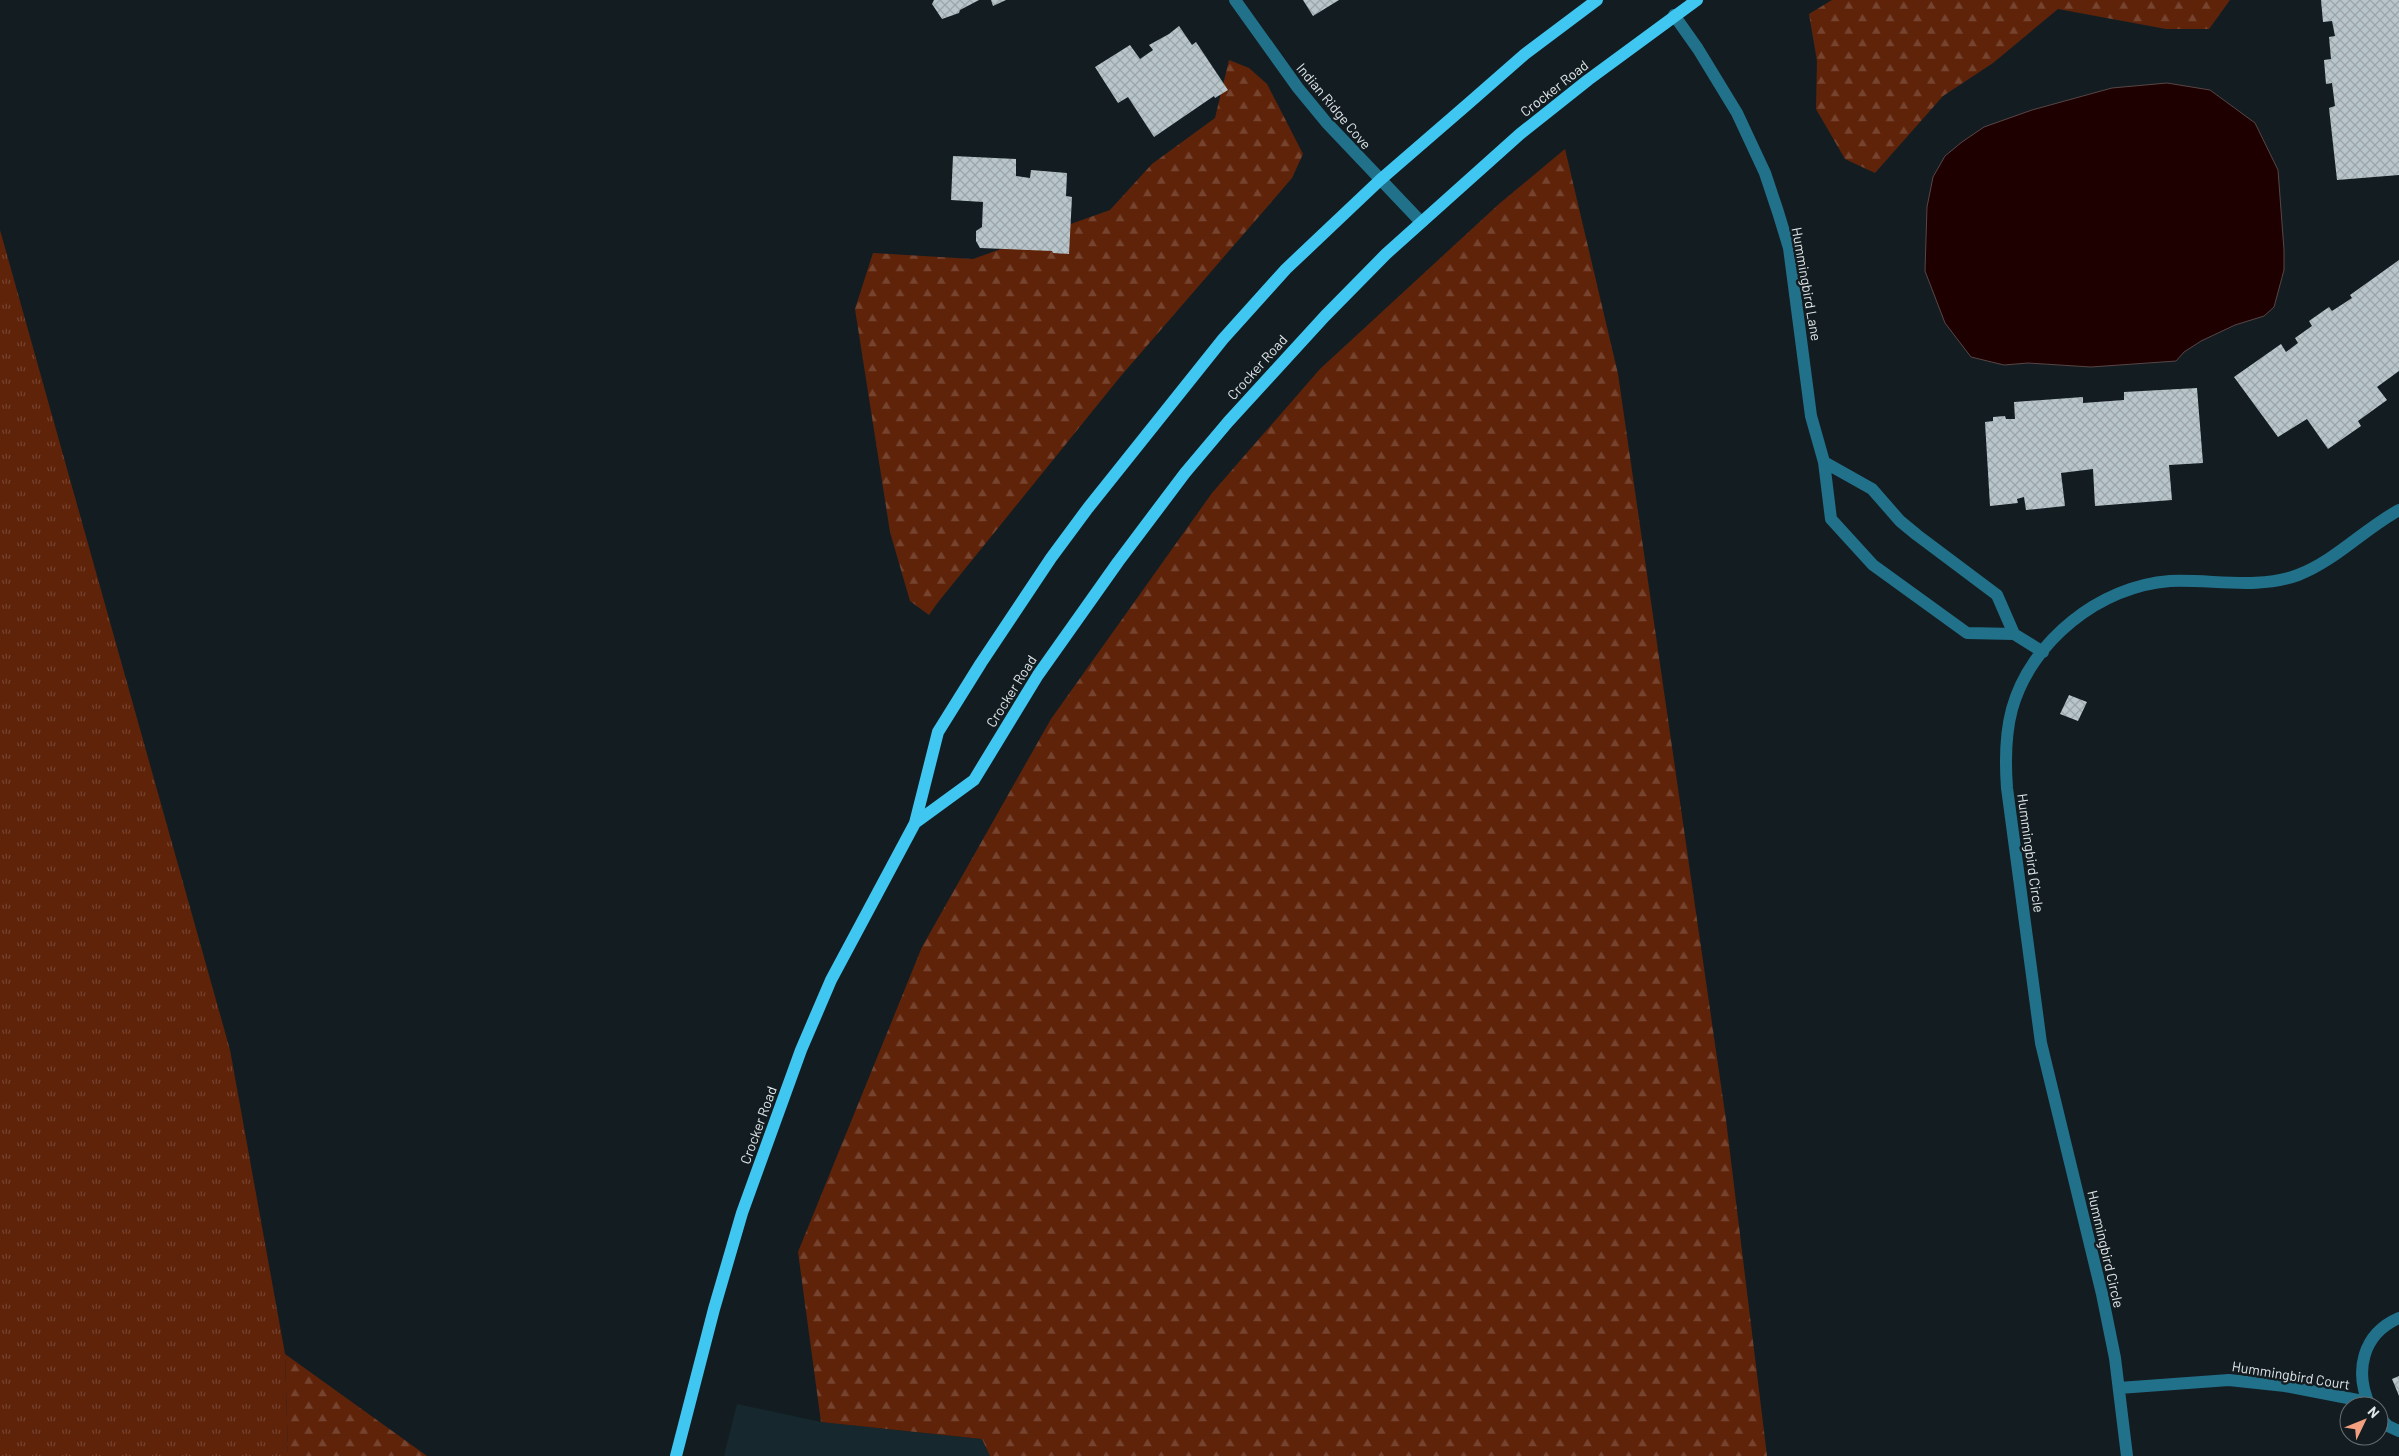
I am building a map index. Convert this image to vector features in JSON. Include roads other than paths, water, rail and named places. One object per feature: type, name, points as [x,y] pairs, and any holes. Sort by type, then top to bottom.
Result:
[{"type":"main road","name":"Crocker Road","points":[[676,1456],[714,1309],[742,1213],[801,1050],[831,980],[915,823],[938,732],[980,663],[1056,551],[1133,450],[1223,339],[1286,269],[1380,180],[1512,66],[1597,0]]},
{"type":"main road","name":"Crocker Road","points":[[915,823],[974,780],[1038,675],[1185,473],[1228,422],[1325,316],[1421,222],[1520,134],[1674,15],[1698,0]]},
{"type":"street","name":"Indian Ridge Cove","points":[[1235,0],[1298,88],[1350,150],[1421,222]]},
{"type":"street","name":"Hummingbird Lane","points":[[1674,15],[1698,49],[1737,113],[1764,173],[1778,212],[1788,248],[1796,289],[1811,416],[1824,462],[1832,519],[1873,565],[1967,633],[2014,634]]},
{"type":"street","points":[[1824,462],[1872,489],[1900,521],[1997,595],[2014,634],[2042,652]]},
{"type":"street","name":"Hummingbird Circle","points":[[2127,1456],[2119,1388],[2102,1294],[2041,1043],[2007,788],[2005,758],[2012,708],[2021,687],[2042,652],[2058,633],[2078,616],[2119,592],[2168,581],[2258,582],[2298,575],[2340,551],[2399,510]]},
{"type":"street","name":"Hummingbird Court","points":[[2365,1396],[2361,1372],[2365,1352],[2374,1335],[2389,1322],[2399,1318]]},
{"type":"street","name":"Hummingbird Court","points":[[2119,1388],[2229,1380],[2276,1385],[2339,1398]]}]
